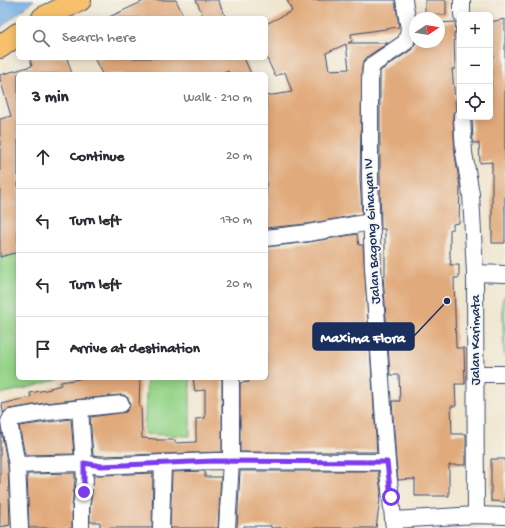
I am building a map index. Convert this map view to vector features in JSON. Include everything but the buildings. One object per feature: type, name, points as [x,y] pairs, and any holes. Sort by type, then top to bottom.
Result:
[{"type":"highway","points":[[47,16],[80,0]]},
{"type":"highway","points":[[0,47],[16,35]]},
{"type":"street","name":"Jalan Bagong Ginayan IV","points":[[394,524],[387,462],[371,222],[369,139],[370,73],[371,67],[375,63],[406,42],[408,24],[404,0]]},
{"type":"street","points":[[462,0],[462,12]]},
{"type":"street","name":"Jalan Karimata","points":[[462,120],[466,165],[471,194],[475,273],[476,515]]},
{"type":"street","points":[[268,238],[308,233],[371,222]]},
{"type":"street","points":[[475,273],[505,274]]},
{"type":"street","points":[[476,374],[505,374]]},
{"type":"street","points":[[227,528],[231,461],[231,380]]},
{"type":"street","points":[[20,528],[17,465],[9,422],[11,418],[26,414],[121,404]]},
{"type":"street","points":[[80,408],[85,480],[81,528]]},
{"type":"street","points":[[17,465],[84,463],[101,466],[231,461],[387,462]]},
{"type":"street","points":[[161,528],[163,463]]},
{"type":"street","points":[[394,524],[476,515],[505,516]]},
{"type":"green space","points":[[16,254],[16,380],[54,380],[0,394],[0,257]]},
{"type":"green space","points":[[505,295],[505,357],[502,300]]},
{"type":"green space","points":[[147,380],[190,380],[190,436],[144,434]]},
{"type":"water","points":[[0,0],[34,0],[0,28]]},
{"type":"place","name":"Maxima Flora","points":[[447,301]]},
{"type":"route","points":[[84,492],[84,463],[101,466],[129,466],[214,461],[387,462],[391,497]]}]
